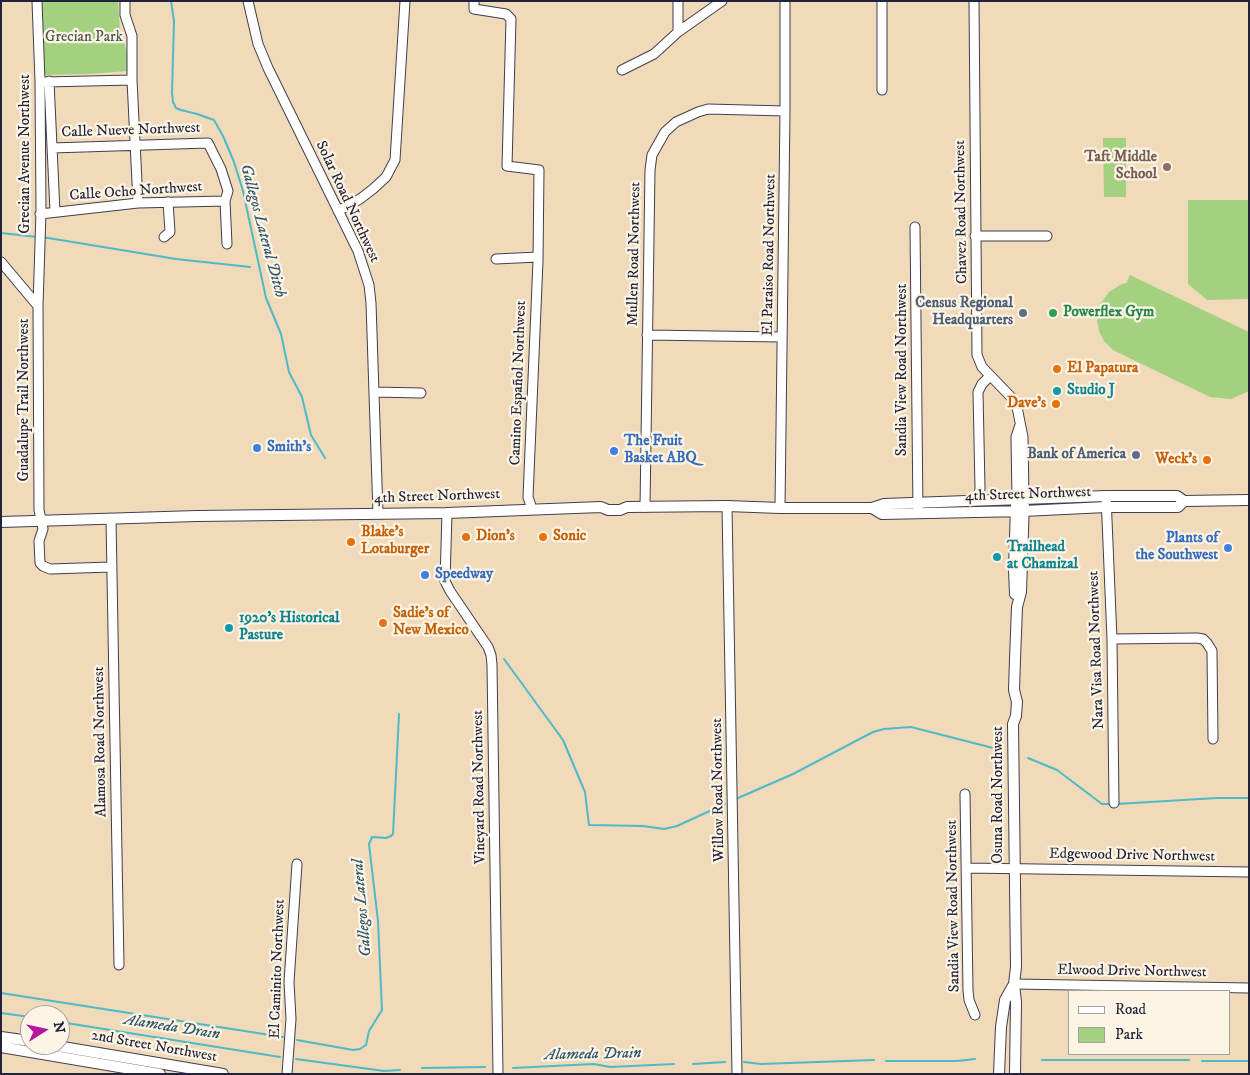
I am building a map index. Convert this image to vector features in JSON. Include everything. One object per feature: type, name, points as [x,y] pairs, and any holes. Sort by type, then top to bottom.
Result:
[{"type":"main road","name":"4th Street Northwest","points":[[872,508],[882,514],[941,513],[1019,505],[1106,501],[1178,507],[1184,501],[1249,500]]},
{"type":"main road","name":"4th Street Northwest","points":[[1,522],[197,516],[447,513],[601,507],[620,504],[627,507],[872,508],[884,504],[973,501],[1019,505]]},
{"type":"main road","name":"Osuna Road Northwest","points":[[1015,1074],[1016,1002],[1014,984],[1016,967],[1013,724],[1009,714],[1010,700],[1014,690],[1017,607],[1014,570],[1019,505]]},
{"type":"main road","name":"Osuna Road Northwest","points":[[1000,1074],[1001,1027],[1004,1000],[1014,984]]},
{"type":"main road","points":[[1,1037],[20,1040]]},
{"type":"main road","name":"2nd Street Northwest","points":[[1,1047],[160,1074]]},
{"type":"main road","name":"2nd Street Northwest","points":[[70,1048],[223,1074]]},
{"type":"street","name":"Grecian Avenue Northwest","points":[[37,1],[40,84],[38,306]]},
{"type":"street","points":[[125,1],[126,16],[132,36],[134,145],[138,203]]},
{"type":"street","name":"Solar Road Northwest","points":[[248,1],[258,44],[268,68],[358,251],[368,285],[371,302],[378,514]]},
{"type":"street","points":[[338,211],[374,189],[386,177],[395,160],[404,1]]},
{"type":"street","name":"Camino Español Northwest","points":[[474,1],[474,9],[506,14],[511,19],[507,166],[539,170],[538,258],[528,496],[532,509]]},
{"type":"street","points":[[678,1],[678,32]]},
{"type":"street","points":[[622,70],[654,54],[678,32],[722,1]]},
{"type":"street","name":"El Paraiso Road Northwest","points":[[780,508],[785,1]]},
{"type":"street","points":[[882,1],[882,90]]},
{"type":"street","name":"Chavez Road Northwest","points":[[974,1],[977,355],[979,363],[990,376]]},
{"type":"street","points":[[40,84],[49,81],[132,80]]},
{"type":"street","points":[[49,81],[55,212]]},
{"type":"street","name":"Mullen Road Northwest","points":[[645,507],[650,170],[652,155],[665,132],[676,122],[698,112],[708,109],[785,111]]},
{"type":"street","name":"Calle Nueve Northwest","points":[[52,148],[208,143],[221,169],[228,191],[226,205]]},
{"type":"street","points":[[164,236],[170,232],[168,202]]},
{"type":"street","name":"Calle Ocho Northwest","points":[[40,214],[138,203],[168,202],[226,205]]},
{"type":"street","points":[[226,205],[227,244]]},
{"type":"street","name":"Sandia View Road Northwest","points":[[915,227],[918,513]]},
{"type":"street","points":[[976,236],[1047,236]]},
{"type":"street","points":[[496,259],[538,258]]},
{"type":"street","name":"Guadalupe Trail Northwest","points":[[1,262],[38,306],[39,510],[43,529],[39,541],[40,560],[43,566],[50,568],[111,567]]},
{"type":"street","points":[[647,335],[782,337]]},
{"type":"street","points":[[973,501],[979,496],[980,482],[979,388],[990,376],[1015,402],[1017,407],[1023,437],[1019,505]]},
{"type":"street","points":[[374,392],[421,393]]},
{"type":"street","name":"Nara Visa Road Northwest","points":[[1106,501],[1112,638],[1114,804]]},
{"type":"street","name":"Willow Road Northwest","points":[[727,506],[736,1074]]},
{"type":"street","name":"Vineyard Road Northwest","points":[[447,513],[446,580],[450,591],[488,647],[492,665],[498,1074]]},
{"type":"street","name":"Alamosa Road Northwest","points":[[111,519],[119,965]]},
{"type":"street","points":[[1112,638],[1198,638],[1207,643],[1212,651],[1213,739]]},
{"type":"street","name":"Sandia View Road Northwest","points":[[965,794],[968,990],[969,1000],[975,1015]]},
{"type":"street","name":"El Caminito Northwest","points":[[287,1074],[291,1018],[289,982],[297,864]]},
{"type":"street","name":"Edgewood Drive Northwest","points":[[966,868],[1249,872]]},
{"type":"street","name":"Elwood Drive Northwest","points":[[1014,984],[1249,988]]},
{"type":"green space","name":"Grecian Park","points":[[41,1],[118,1],[120,30],[127,52],[127,71],[43,75]]},
{"type":"green space","points":[[1103,138],[1126,138],[1126,197],[1104,197]]},
{"type":"green space","points":[[1188,200],[1249,200],[1249,299],[1207,300],[1188,284]]},
{"type":"green space","points":[[1130,275],[1249,332],[1249,391],[1231,399],[1210,397],[1113,350],[1104,341],[1099,331],[1097,320],[1100,304],[1109,292],[1128,282]]},
{"type":"waterway","name":"Gallegos Lateral Ditch","points":[[171,1],[174,21],[173,102],[176,108],[214,120],[223,136],[243,191],[266,298],[281,334],[289,372],[302,397],[311,435],[325,458]]},
{"type":"waterway","points":[[1,233],[37,237]]},
{"type":"waterway","points":[[42,237],[176,259],[250,267]]},
{"type":"waterway","points":[[504,659],[563,740],[585,792],[589,825],[643,826],[664,829],[677,826],[725,804]]},
{"type":"waterway","name":"Gallegos Lateral","points":[[297,1040],[353,1050],[360,1049],[366,1045],[369,1031],[382,1010],[378,921],[369,844],[372,837],[386,838],[393,834],[399,714]]},
{"type":"waterway","points":[[738,798],[793,774],[873,732],[884,729],[911,727],[997,749]]},
{"type":"waterway","points":[[1028,758],[1057,770],[1102,804],[1112,804]]},
{"type":"waterway","points":[[1116,804],[1249,798]]},
{"type":"waterway","name":"Gallegos Lateral","points":[[1,993],[283,1037]]},
{"type":"waterway","name":"Alameda Drain","points":[[1,1013],[20,1016]]},
{"type":"waterway","name":"Alameda Drain","points":[[70,1024],[280,1057]]},
{"type":"waterway","name":"Alameda Drain","points":[[296,1059],[384,1071],[400,1070]]},
{"type":"waterway","name":"Alameda Drain","points":[[886,1061],[957,1061],[975,1059]]},
{"type":"waterway","name":"Alameda Drain","points":[[744,1062],[761,1064],[874,1060]]},
{"type":"waterway","name":"Alameda Drain","points":[[1042,1060],[1189,1060]]},
{"type":"waterway","name":"Alameda Drain","points":[[1202,1061],[1249,1061]]},
{"type":"waterway","name":"Alameda Drain","points":[[693,1064],[725,1062]]},
{"type":"waterway","name":"Alameda Drain","points":[[513,1068],[594,1064],[610,1067],[674,1064]]},
{"type":"waterway","name":"Alameda Drain","points":[[422,1068],[485,1067]]},
{"type":"place","name":"Taft Middle School","points":[[1167,167]]},
{"type":"place","name":"Census Regional Headquarters","points":[[1023,313]]},
{"type":"place","name":"Powerflex Gym","points":[[1053,313]]},
{"type":"place","name":"El Papatura","points":[[1057,369]]},
{"type":"place","name":"Studio J","points":[[1057,391]]},
{"type":"place","name":"Dave's","points":[[1056,404]]},
{"type":"place","name":"Smith's","points":[[257,448]]},
{"type":"place","name":"The Fruit Basket ABQ","points":[[614,451]]},
{"type":"place","name":"Bank of America","points":[[1136,455]]},
{"type":"place","name":"Weck's","points":[[1207,460]]},
{"type":"place","name":"Dion's","points":[[466,537]]},
{"type":"place","name":"Sonic","points":[[543,537]]},
{"type":"place","name":"Blake's Lotaburger","points":[[351,542]]},
{"type":"place","name":"Plants of the Southwest","points":[[1228,548]]},
{"type":"place","name":"Trailhead at Chamizal","points":[[997,557]]},
{"type":"place","name":"Speedway","points":[[425,575]]},
{"type":"place","name":"Sadie's of New Mexico","points":[[383,623]]},
{"type":"place","name":"1920's Historical Pasture","points":[[229,628]]}]
